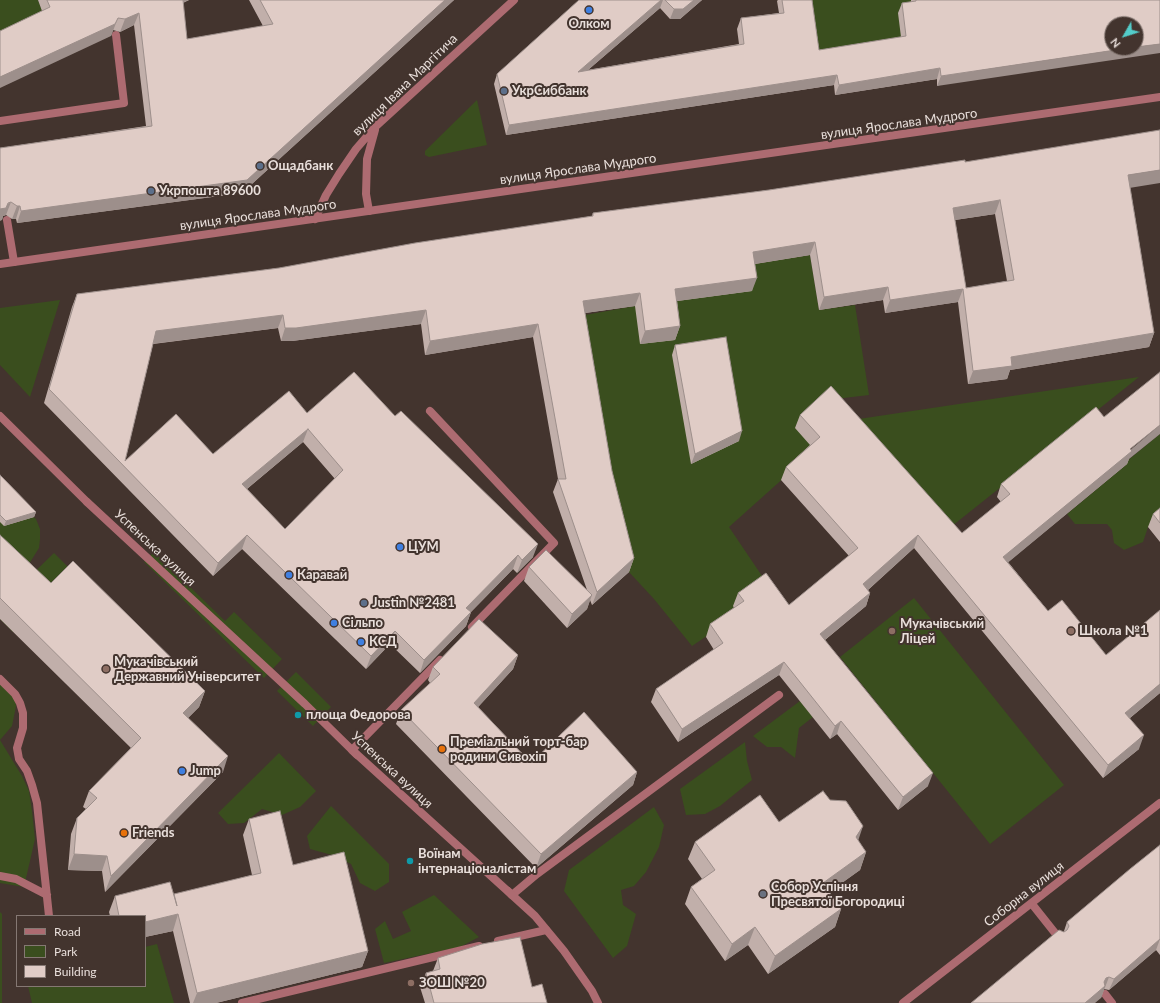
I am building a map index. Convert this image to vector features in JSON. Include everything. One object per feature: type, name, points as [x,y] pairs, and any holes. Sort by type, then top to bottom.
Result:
[{"type":"street","name":"вулиця Івана Маргітича","points":[[315,219],[326,195],[339,174],[356,149],[375,127],[514,0]]},
{"type":"street","points":[[0,122],[124,103],[116,35]]},
{"type":"street","name":"вулиця Ярослава Мудрого","points":[[0,264],[1160,97]]},
{"type":"street","points":[[369,211],[366,194],[367,158],[375,127]]},
{"type":"street","points":[[7,220],[14,262]]},
{"type":"street","points":[[430,411],[554,543],[468,631]]},
{"type":"street","name":"Успенська вулиця","points":[[0,416],[87,502],[352,750],[535,916],[568,957],[598,1003]]},
{"type":"street","points":[[352,750],[446,653]]},
{"type":"street","points":[[0,679],[15,694],[23,713],[23,728],[17,748],[19,759],[30,778],[37,803],[49,915]]},
{"type":"street","points":[[512,895],[537,874],[779,695]]},
{"type":"street","name":"Соборна вулиця","points":[[903,1003],[1160,803]]},
{"type":"street","points":[[0,876],[16,879],[46,895]]},
{"type":"street","points":[[1032,904],[1059,938]]},
{"type":"street","points":[[242,1003],[546,930]]},
{"type":"street","points":[[1105,994],[1112,1003]]},
{"type":"green space","points":[[0,0],[38,0],[46,20],[0,41]]},
{"type":"green space","points":[[807,0],[925,0],[902,47],[815,59]]},
{"type":"green space","points":[[477,100],[487,145],[429,157],[425,155],[425,151]]},
{"type":"green space","points":[[810,255],[819,310],[855,305],[869,395],[827,400],[815,450],[729,527],[783,607],[735,617],[692,646],[654,599],[629,572],[580,326],[585,315],[635,306],[664,259],[748,265]]},
{"type":"green space","points":[[60,300],[30,397],[0,365],[0,308]]},
{"type":"green space","points":[[1139,377],[947,530],[852,420]]},
{"type":"green space","points":[[1160,434],[1160,517],[1148,527],[1143,542],[1124,550],[1114,543],[1112,530],[1107,524],[1075,524],[1067,514],[1127,464],[1127,461]]},
{"type":"green space","points":[[29,513],[36,519],[40,529],[40,539],[39,548],[29,564],[0,556],[0,521],[5,523],[15,523],[21,521]]},
{"type":"green space","points":[[154,552],[225,621],[234,612],[282,659],[264,678],[144,562]]},
{"type":"green space","points":[[54,553],[72,571],[13,632],[0,619],[0,605]]},
{"type":"green space","points":[[914,598],[1064,785],[990,844],[840,657]]},
{"type":"green space","points":[[296,672],[331,707],[313,726],[277,691]]},
{"type":"green space","points":[[0,679],[15,694],[16,706],[12,726],[0,740]]},
{"type":"green space","points":[[800,701],[813,717],[799,728],[795,758],[781,747],[767,747],[753,736]]},
{"type":"green space","points":[[0,740],[22,776],[29,791],[35,839],[24,887],[0,883]]},
{"type":"green space","points":[[745,742],[747,761],[752,780],[720,806],[705,814],[686,815],[680,789]]},
{"type":"green space","points":[[279,753],[316,791],[300,807],[282,815],[262,809],[244,823],[228,824],[218,813]]},
{"type":"green space","points":[[331,806],[389,864],[389,882],[375,891],[360,883],[351,864],[332,855],[310,849],[307,836]]},
{"type":"green space","points":[[654,807],[664,825],[659,847],[646,872],[634,886],[621,890],[623,905],[636,914],[627,946],[613,958],[564,891],[569,870]]},
{"type":"green space","points":[[434,895],[479,937],[460,947],[384,963],[375,929],[385,921],[393,939],[411,931],[402,912]]},
{"type":"green space","points":[[0,912],[2,914],[2,1003],[0,1003]]},
{"type":"green space","points":[[157,944],[174,1003],[32,1003],[28,987],[146,987],[146,947]]},
{"type":"building","points":[[47,0],[183,0],[187,39],[273,24],[260,0],[445,0],[247,180],[21,211],[20,206],[17,206],[11,202],[8,203],[6,208],[0,209],[0,148],[152,126],[139,13],[125,19],[118,18],[115,24],[0,77],[0,31],[50,7]]},
{"type":"building","points":[[579,0],[661,0],[578,72],[744,44],[741,18],[784,13],[782,0],[812,0],[819,50],[906,36],[902,3],[916,0],[1160,0],[1160,44],[1144,46],[1144,16],[1104,16],[1104,52],[941,76],[940,68],[839,85],[837,75],[509,125],[497,74]]},
{"type":"building","points":[[665,0],[694,0],[683,9],[674,9]]},
{"type":"building","points":[[1160,130],[1160,170],[1128,175],[1154,333],[1011,357],[1012,366],[973,371],[963,289],[890,300],[888,287],[824,297],[815,242],[753,252],[757,278],[675,289],[680,326],[645,331],[640,293],[583,301],[612,471],[634,558],[597,592],[558,479],[566,479],[538,324],[430,341],[426,310],[296,328],[285,328],[283,315],[156,331],[125,461],[176,414],[213,454],[289,391],[307,413],[354,372],[395,416],[401,411],[538,544],[522,560],[518,555],[466,608],[471,612],[424,660],[395,631],[371,656],[247,535],[218,563],[49,389],[77,294],[279,268],[415,243],[593,216],[593,213],[769,190],[965,160],[965,162]],"holes":[[[1000,200],[1014,280],[966,288],[953,208]],[[308,429],[343,470],[285,529],[242,484]]]},
{"type":"building","points":[[726,337],[742,431],[695,454],[675,345]]},
{"type":"building","points":[[1160,372],[1160,425],[1130,449],[1132,451],[1003,557],[1048,611],[1062,600],[1106,655],[1160,610],[1160,684],[1125,713],[1144,735],[1108,765],[918,535],[863,584],[870,593],[820,634],[933,773],[903,797],[841,721],[835,726],[784,662],[682,729],[656,689],[723,643],[710,624],[744,601],[738,593],[766,573],[789,605],[858,548],[786,467],[820,437],[800,415],[831,386],[962,533],[1010,494],[1001,484],[1096,407],[1104,417]]},
{"type":"building","points":[[0,475],[36,512],[6,521],[0,515]]},
{"type":"building","points":[[1160,508],[1160,523],[1153,514]]},
{"type":"building","points":[[0,535],[51,583],[73,561],[205,691],[183,713],[228,756],[111,876],[107,856],[74,854],[77,818],[97,798],[89,791],[141,738],[0,598]]},
{"type":"building","points":[[546,550],[592,595],[572,614],[529,567]]},
{"type":"building","points":[[479,619],[518,655],[474,703],[531,763],[584,712],[637,772],[541,854],[401,710],[440,674],[433,667]]},
{"type":"building","name":"Собор Успіння Пресвятої Богородиці","points":[[823,791],[830,800],[846,801],[863,826],[856,837],[866,852],[823,883],[841,909],[775,956],[755,927],[732,944],[691,887],[715,870],[695,842],[760,795],[779,822]]},
{"type":"building","points":[[280,811],[293,865],[344,852],[368,951],[197,993],[178,914],[146,922],[146,915],[119,915],[115,896],[170,882],[177,906],[174,894],[261,873],[249,819]]},
{"type":"building","points":[[1160,845],[1160,939],[1114,979],[1109,977],[1106,978],[1104,982],[1105,986],[1085,1003],[971,1003],[1059,930],[1064,932],[1067,930],[1069,926],[1067,922]]},
{"type":"building","points":[[520,937],[532,987],[542,984],[547,1003],[434,1003],[426,973],[440,969],[438,958],[482,944]]},
{"type":"place","name":"Олком","points":[[589,10]]},
{"type":"place","name":"УкрСиббанк","points":[[504,91]]},
{"type":"place","name":"Ощадбанк","points":[[260,166]]},
{"type":"place","name":"Укрпошта 89600","points":[[151,191]]},
{"type":"place","name":"ЦУМ","points":[[400,547]]},
{"type":"place","name":"Каравай","points":[[289,575]]},
{"type":"place","name":"Justin №2481","points":[[364,603]]},
{"type":"place","name":"Сільпо","points":[[334,623]]},
{"type":"place","name":"Мукачівський Ліцей","points":[[892,631]]},
{"type":"place","name":"Школа №1","points":[[1071,631]]},
{"type":"place","name":"КСД","points":[[361,642]]},
{"type":"place","name":"Мукачівський Державний Університет","points":[[106,669]]},
{"type":"place","name":"площа Федорова","points":[[298,715]]},
{"type":"place","name":"Преміальний торт-бар родини Сивохіп","points":[[442,749]]},
{"type":"place","name":"Jump","points":[[182,771]]},
{"type":"place","name":"Friends","points":[[124,833]]},
{"type":"place","name":"Воїнам інтернаціоналістам","points":[[410,861]]},
{"type":"place","name":"Собор Успіння Пресвятої Богородиці","points":[[763,894]]},
{"type":"place","name":"ЗОШ №20","points":[[411,983]]}]
